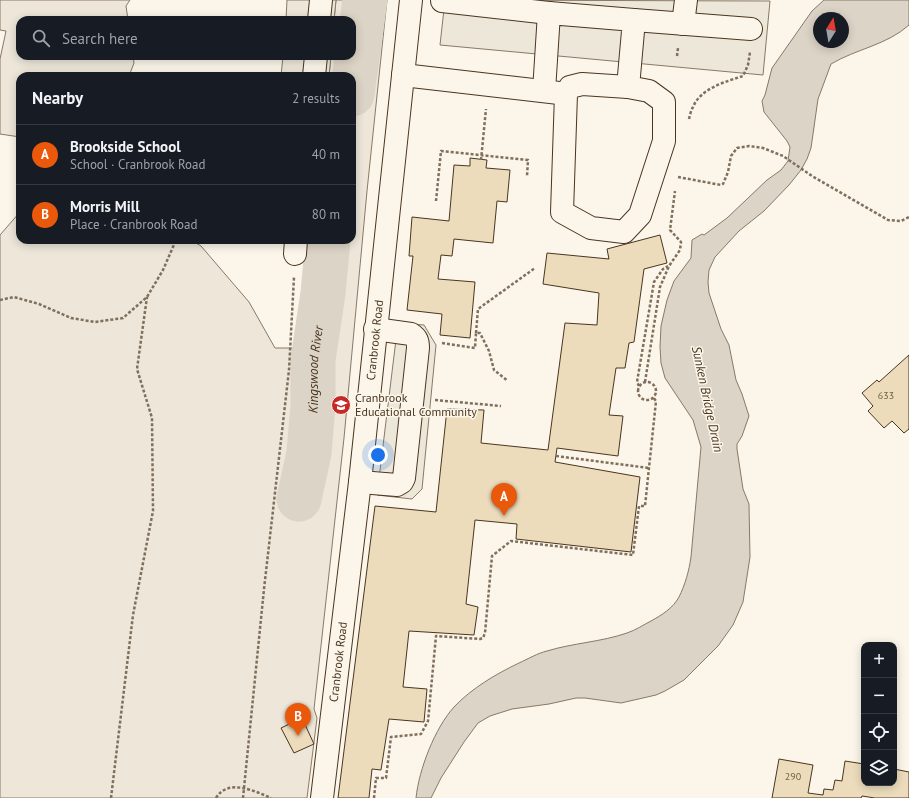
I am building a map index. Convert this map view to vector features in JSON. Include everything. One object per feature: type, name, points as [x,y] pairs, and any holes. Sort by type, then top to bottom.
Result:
[{"type":"street","points":[[320,16],[322,0]]},
{"type":"street","name":"Cranbrook Road","points":[[322,798],[360,482],[410,0]]},
{"type":"street","points":[[683,24],[686,0]]},
{"type":"street","points":[[442,1],[549,13],[751,29]]},
{"type":"street","points":[[544,91],[549,13]]},
{"type":"street","points":[[628,87],[634,20]]},
{"type":"street","points":[[314,72],[316,60]]},
{"type":"street","points":[[403,75],[566,94]]},
{"type":"street","points":[[582,84],[628,87],[649,91],[664,102],[664,141],[640,215],[624,232],[591,228],[562,212],[566,94],[570,87],[582,84]]},
{"type":"street","points":[[360,482],[397,485],[402,482],[404,478],[418,348],[416,337],[411,334],[376,329]]},
{"type":"path","points":[[688,124],[693,106],[702,93],[719,84],[743,76],[748,65],[750,55],[751,29]]},
{"type":"path","points":[[482,160],[489,85]]},
{"type":"path","points":[[678,177],[721,186],[728,172],[731,156],[737,148],[749,146],[763,148],[783,156],[812,176],[888,220],[901,220],[909,217]]},
{"type":"path","points":[[436,201],[441,151],[528,160],[526,176]]},
{"type":"path","points":[[676,183],[679,171]]},
{"type":"path","points":[[645,382],[660,287],[669,266],[680,250],[681,242],[670,230],[676,188]]},
{"type":"path","points":[[0,300],[14,297],[39,304],[71,318],[95,322],[123,318],[147,297],[163,270],[174,244]]},
{"type":"path","points":[[243,798],[264,589],[289,370],[296,247]]},
{"type":"path","points":[[639,386],[650,381],[655,385],[657,391],[653,397],[646,400],[640,397],[637,382],[654,282],[663,269],[669,266]]},
{"type":"path","points":[[436,342],[475,348],[478,309],[535,268]]},
{"type":"path","points":[[111,798],[133,615],[153,511],[152,418],[137,369],[147,297]]},
{"type":"path","points":[[648,319],[654,320]]},
{"type":"path","points":[[476,333],[480,333],[489,351],[494,370],[508,381]]},
{"type":"path","points":[[374,798],[376,778],[386,778],[391,737],[422,734],[428,721],[436,636],[483,638],[485,633],[492,556],[511,541],[633,555],[639,506],[645,506],[656,401],[653,397]]},
{"type":"path","points":[[431,400],[501,406]]},
{"type":"path","points":[[556,456],[649,468]]},
{"type":"path","points":[[216,798],[226,789],[236,787],[244,788],[271,798]]},
{"type":"shaded area","points":[[0,0],[130,0],[126,6],[127,16],[16,16],[16,60],[134,60],[134,63],[131,72],[16,72],[16,136],[0,134],[0,59],[6,31],[0,30]]},
{"type":"shaded area","points":[[287,0],[336,0],[334,16],[286,16]]},
{"type":"shaded area","points":[[336,0],[387,0],[367,191],[344,438],[314,709],[317,718],[307,798],[0,798],[0,235],[16,217],[16,244],[198,244],[249,302],[275,348],[299,348],[311,244],[356,244],[356,72],[329,72],[331,60],[356,60],[356,16],[334,16]]},
{"type":"shaded area","points":[[445,0],[770,1],[763,75],[440,45]]},
{"type":"shaded area","points":[[283,60],[331,60],[329,72],[281,72]]},
{"type":"shaded area","points":[[398,323],[424,325],[436,345],[422,489],[412,499],[377,495]]},
{"type":"water","name":"Sunken Bridge Drain","points":[[824,0],[909,0],[909,25],[900,32],[881,42],[831,64],[818,99],[811,148],[801,170],[764,211],[739,231],[715,257],[709,270],[709,293],[721,329],[729,345],[736,380],[749,416],[742,436],[737,444],[737,449],[743,489],[749,504],[750,557],[743,602],[733,625],[718,646],[684,680],[656,695],[621,703],[576,698],[549,704],[512,709],[490,716],[478,723],[464,742],[441,778],[431,798],[416,798],[424,762],[434,737],[447,716],[461,700],[485,682],[540,653],[627,633],[663,614],[674,605],[679,597],[686,578],[691,557],[701,447],[693,420],[665,378],[661,363],[661,326],[667,300],[674,281],[691,258],[692,240],[702,234],[704,235],[727,218],[767,180],[781,170],[788,161],[790,147],[764,112],[762,101],[772,68],[812,11]]},
{"type":"building","points":[[470,158],[487,160],[486,168],[510,170],[507,202],[497,201],[493,243],[454,239],[452,256],[441,255],[438,279],[475,282],[470,338],[440,335],[442,314],[407,310],[413,256],[409,256],[412,217],[449,221],[454,165],[470,166]]},
{"type":"building","points":[[660,235],[667,263],[644,269],[634,342],[629,343],[625,368],[616,368],[609,415],[623,416],[618,456],[557,448],[555,462],[640,477],[631,552],[516,539],[517,524],[475,520],[466,604],[478,607],[474,635],[409,631],[403,687],[427,689],[424,722],[389,719],[381,770],[372,769],[369,798],[338,798],[375,506],[436,512],[447,409],[484,410],[481,443],[548,450],[565,323],[597,325],[599,293],[543,284],[547,253],[609,259],[607,249]]},
{"type":"building","points":[[909,355],[909,429],[904,433],[892,421],[884,428],[868,411],[873,406],[862,393],[877,380],[879,382]]},
{"type":"building","points":[[302,718],[314,744],[294,753],[281,728]]},
{"type":"building","points":[[779,759],[813,765],[808,793],[823,795],[824,789],[833,790],[835,780],[842,781],[845,761],[861,764],[861,786],[897,786],[897,770],[909,772],[909,798],[875,798],[862,796],[861,798],[772,798]]},
{"type":"waterway","name":"Kingswood River","points":[[355,72],[365,0]]},
{"type":"waterway","name":"Kingswood River","points":[[299,499],[309,453],[313,405],[313,360],[323,293],[328,244]]},
{"type":"place","name":"Cranbrook Educational Community","points":[[341,405]]},
{"type":"place","name":"Brookside School","points":[[504,516]]},
{"type":"place","name":"Morris Mill","points":[[298,736]]}]
